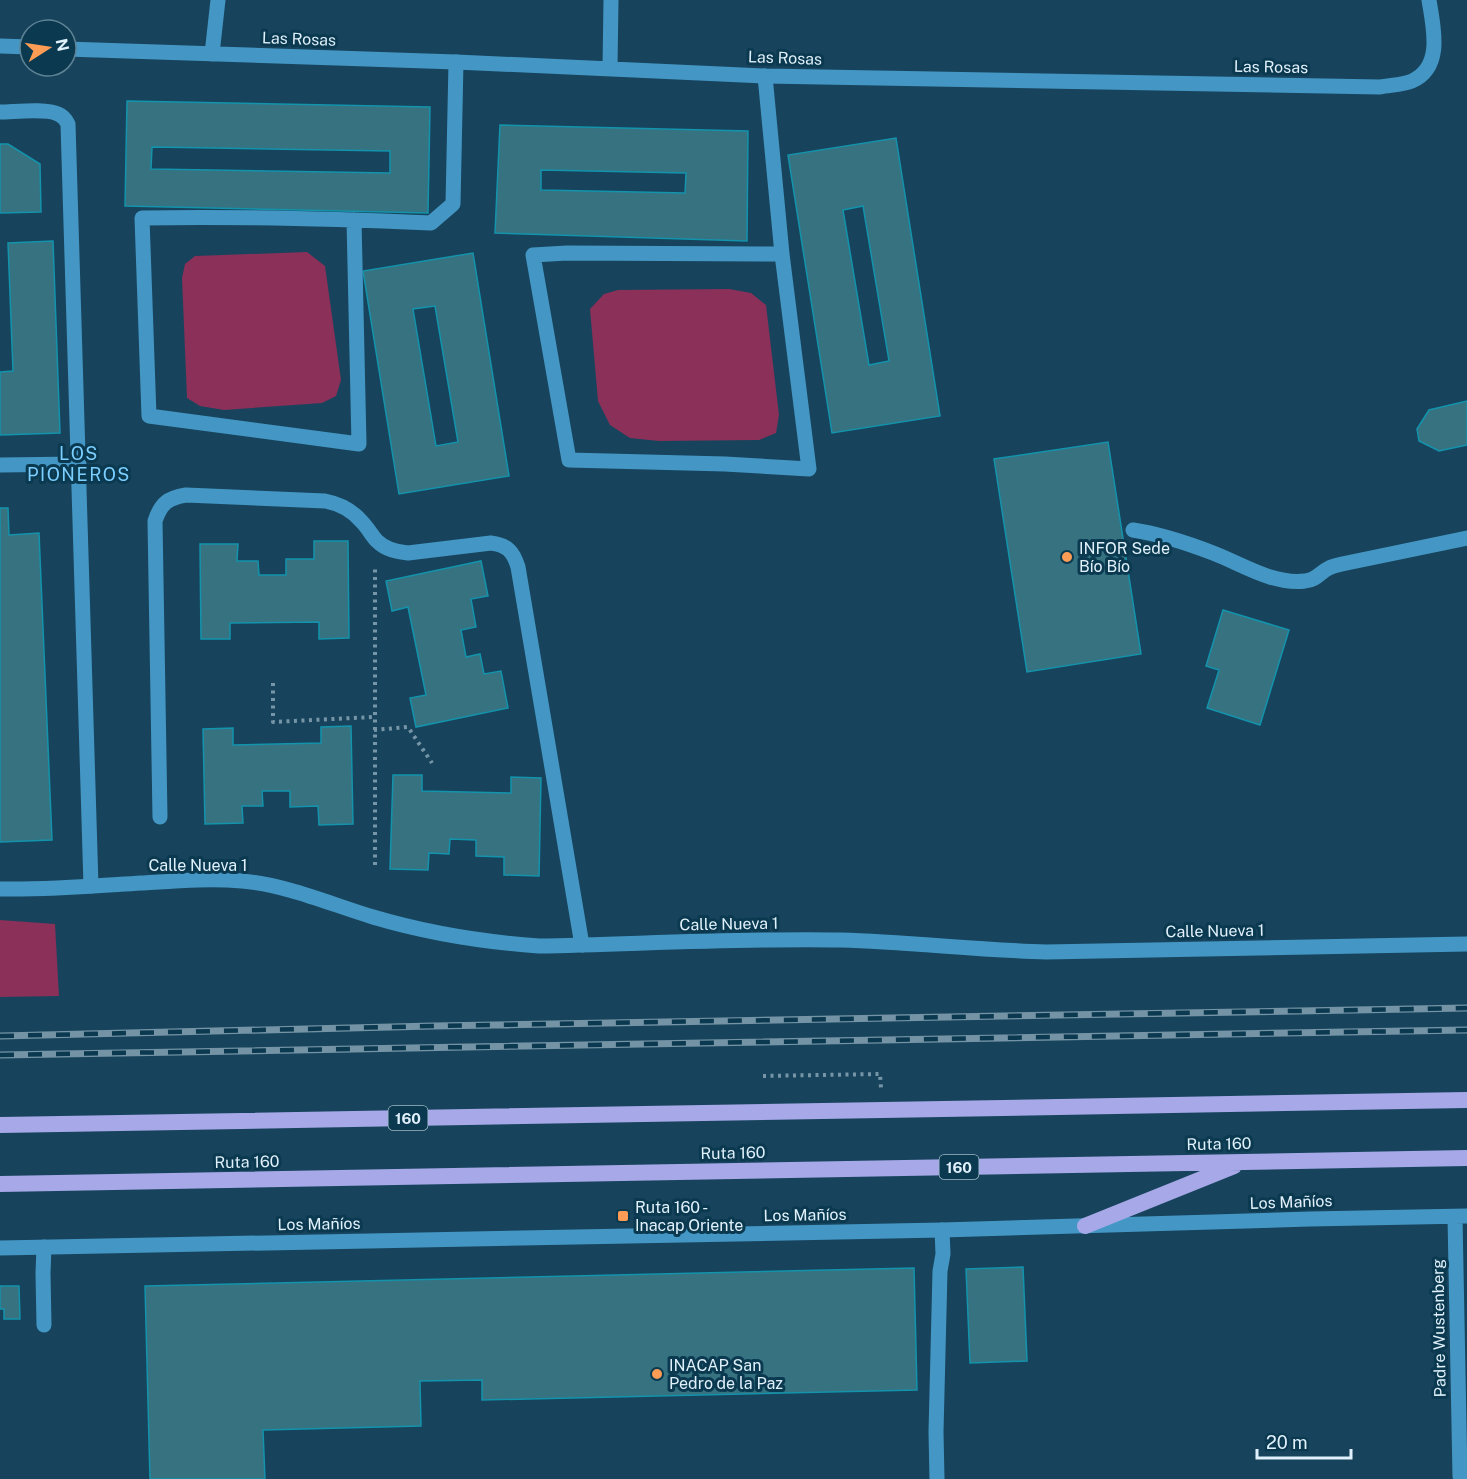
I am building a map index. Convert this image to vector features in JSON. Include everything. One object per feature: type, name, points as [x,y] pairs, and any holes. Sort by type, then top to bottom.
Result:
[{"type":"highway","name":"160","points":[[0,1125],[1467,1100]]},
{"type":"highway","name":"Ruta 160","points":[[0,1184],[1467,1158]]},
{"type":"highway","points":[[1085,1226],[1243,1162]]},
{"type":"street","points":[[212,54],[218,0]]},
{"type":"street","points":[[610,68],[611,0]]},
{"type":"street","name":"Las Rosas","points":[[78,49],[456,62],[765,76],[1380,87],[1412,82],[1422,75],[1431,63],[1434,39],[1429,0]]},
{"type":"street","points":[[0,46],[18,47]]},
{"type":"street","points":[[354,220],[359,444],[149,416],[142,218],[354,220],[430,224],[453,204],[456,62]]},
{"type":"street","points":[[765,76],[782,254],[809,469],[725,464],[569,460],[533,255],[567,253],[782,254]]},
{"type":"street","points":[[0,112],[50,111],[65,118],[68,124],[91,886]]},
{"type":"street","points":[[0,465],[79,464]]},
{"type":"street","points":[[160,817],[155,521],[165,502],[186,495],[334,502],[353,513],[376,541],[399,552],[499,544],[515,556],[518,567],[582,945]]},
{"type":"street","points":[[1133,530],[1184,542],[1279,579],[1306,581],[1317,578],[1335,566],[1467,538]]},
{"type":"street","name":"Calle Nueva 1","points":[[0,889],[61,889],[210,880],[243,881],[279,887],[374,917],[460,937],[539,946],[839,940],[1057,952],[1467,944]]},
{"type":"street","name":"Los Mañíos","points":[[0,1248],[942,1230],[1461,1217]]},
{"type":"street","name":"Padre Wustenberg","points":[[1460,1476],[1461,1217]]},
{"type":"street","points":[[937,1479],[936,1432],[942,1230]]},
{"type":"street","points":[[44,1247],[42,1273],[44,1325]]},
{"type":"path","points":[[375,865],[375,567],[390,549]]},
{"type":"path","points":[[273,683],[273,722],[374,717]]},
{"type":"path","points":[[374,730],[408,727],[432,763]]},
{"type":"path","points":[[763,1076],[880,1074],[881,1110]]},
{"type":"shaded area","points":[[307,252],[325,266],[341,380],[336,396],[322,403],[224,410],[200,406],[187,398],[182,278],[185,264],[195,256]]},
{"type":"shaded area","points":[[729,289],[751,293],[766,305],[779,415],[776,433],[759,440],[659,441],[630,438],[610,425],[598,401],[590,309],[604,294],[618,290]]},
{"type":"shaded area","points":[[0,920],[55,924],[59,996],[0,997]]},
{"type":"building","points":[[127,101],[430,107],[428,213],[125,206]],"holes":[[[152,147],[390,151],[390,173],[151,169]]]},
{"type":"building","points":[[500,125],[748,131],[747,241],[495,233]],"holes":[[[541,170],[686,173],[685,193],[541,190]]]},
{"type":"building","points":[[896,138],[940,416],[832,433],[788,155]],"holes":[[[863,206],[889,361],[869,365],[843,210]]]},
{"type":"building","points":[[0,144],[8,144],[40,164],[41,212],[0,213]]},
{"type":"building","points":[[53,241],[60,433],[0,435],[0,372],[13,371],[8,243]]},
{"type":"building","points":[[473,253],[509,476],[399,494],[363,271]],"holes":[[[435,306],[458,442],[436,446],[413,309]]]},
{"type":"building","points":[[1467,401],[1467,445],[1439,451],[1419,441],[1417,429],[1429,410]]},
{"type":"building","name":"INFOR Sede Bío Bío","points":[[1108,442],[1141,654],[1027,672],[994,459]]},
{"type":"building","points":[[0,508],[8,508],[9,535],[39,533],[52,840],[0,842]]},
{"type":"building","points":[[314,541],[348,541],[349,638],[319,639],[319,622],[230,623],[230,639],[201,639],[200,544],[238,544],[237,561],[258,561],[259,575],[286,575],[286,559],[314,559]]},
{"type":"building","points":[[481,561],[488,596],[471,599],[476,627],[461,630],[466,657],[480,654],[484,674],[501,671],[508,708],[416,727],[410,698],[426,695],[408,607],[392,611],[386,581]]},
{"type":"building","points":[[1223,610],[1289,630],[1260,725],[1207,708],[1219,670],[1206,666]]},
{"type":"building","points":[[351,726],[353,824],[319,825],[318,806],[290,807],[290,791],[262,791],[263,806],[242,806],[243,823],[205,824],[203,729],[233,728],[233,745],[321,743],[321,727]]},
{"type":"building","points":[[393,775],[422,775],[422,791],[511,793],[511,777],[541,778],[539,876],[504,875],[504,857],[476,856],[476,840],[450,839],[449,854],[429,853],[428,870],[390,869]]},
{"type":"building","points":[[1023,1267],[1027,1361],[970,1363],[966,1269]]},
{"type":"building","points":[[914,1268],[917,1390],[482,1400],[482,1380],[420,1381],[421,1426],[263,1430],[265,1479],[150,1479],[145,1286]]},
{"type":"building","points":[[0,1286],[19,1286],[20,1319],[4,1319],[4,1309],[0,1309]]},
{"type":"railway","points":[[0,1036],[1467,1008]]},
{"type":"railway","points":[[0,1055],[1467,1030]]},
{"type":"place","name":"INFOR Sede Bío Bío","points":[[1067,557]]},
{"type":"place","name":"Ruta 160 - Inacap Oriente","points":[[623,1216]]},
{"type":"place","name":"INACAP San Pedro de la Paz","points":[[657,1374]]},
{"type":"district","name":"LOS PIONEROS","points":[[79,463]]}]
